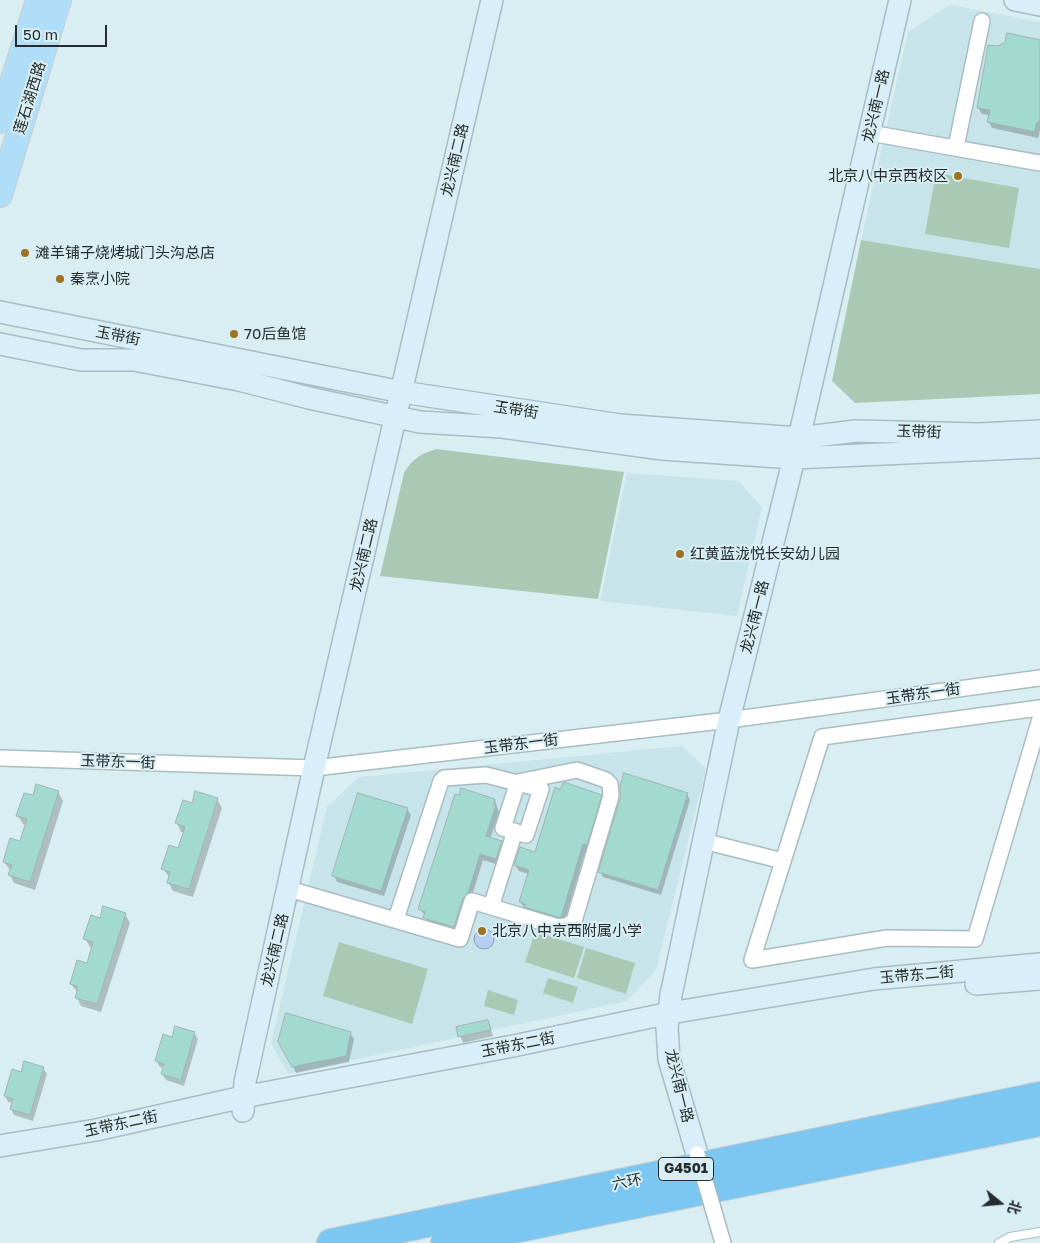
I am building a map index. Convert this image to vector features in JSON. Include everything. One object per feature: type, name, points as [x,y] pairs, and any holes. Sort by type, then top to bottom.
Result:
[{"type":"highway","name":"六环","points":[[331,1243],[1040,1096]]},
{"type":"highway","name":"六环","points":[[445,1243],[1040,1122]]},
{"type":"main road","name":"莲石湖西路","points":[[0,121],[38,0]]},
{"type":"main road","name":"莲石湖西路","points":[[0,195],[59,0]]},
{"type":"street","name":"龙兴南二路","points":[[243,1104],[314,768],[492,0]]},
{"type":"street","name":"龙兴南一路","points":[[723,1243],[668,1059],[671,995],[729,720],[796,448],[900,0]]},
{"type":"street","points":[[1015,0],[1040,5]]},
{"type":"street","points":[[956,147],[982,21]]},
{"type":"street","points":[[870,133],[1040,163]]},
{"type":"street","name":"玉带街","points":[[0,312],[402,392],[620,426],[796,448],[856,431],[979,434],[1040,431]]},
{"type":"street","name":"玉带街","points":[[0,344],[81,360],[134,360],[239,380],[420,422],[502,427],[662,449],[1040,447]]},
{"type":"street","name":"玉带东一街","points":[[0,758],[314,768],[729,720],[1040,678]]},
{"type":"street","points":[[1040,708],[822,737],[752,960],[887,938],[975,939],[1040,719]]},
{"type":"street","points":[[289,889],[460,938],[472,901],[558,927],[566,926],[574,921],[583,910],[611,796],[610,784],[606,780],[577,770],[518,782]]},
{"type":"street","points":[[396,919],[441,781],[444,778],[486,775],[518,782],[541,789],[526,835],[503,828],[518,782]]},
{"type":"street","points":[[491,907],[515,831]]},
{"type":"street","points":[[703,841],[784,861]]},
{"type":"street","name":"玉带东二街","points":[[669,1021],[874,979],[1040,964]]},
{"type":"street","name":"玉带东二街","points":[[0,1158],[58,1150],[243,1104],[513,1046],[876,991],[1040,979]]},
{"type":"street","name":"玉带东二街","points":[[0,1146],[243,1104]]},
{"type":"lane","points":[[998,1243],[1010,1237],[1040,1232]]},
{"type":"shaded area","name":"北京八中京西校区","points":[[950,5],[1040,22],[1040,269],[861,240],[908,32]]},
{"type":"shaded area","name":"红黄蓝泷悦长安幼儿园","points":[[627,473],[738,481],[762,507],[737,616],[600,601]]},
{"type":"shaded area","name":"北京八中京西附属小学","points":[[682,746],[706,769],[656,970],[627,1001],[288,1074],[271,1043],[327,807],[359,777]]},
{"type":"green space","points":[[936,173],[1019,188],[1009,248],[925,234]]},
{"type":"green space","points":[[861,240],[1040,269],[1040,394],[855,403],[832,381]]},
{"type":"green space","points":[[436,449],[624,472],[598,599],[380,576],[404,473],[417,458]]},
{"type":"green space","points":[[535,932],[584,947],[574,978],[525,962]]},
{"type":"green space","points":[[339,942],[428,969],[412,1024],[323,996]]},
{"type":"green space","points":[[586,948],[635,963],[626,994],[577,978]]},
{"type":"green space","points":[[548,978],[578,987],[573,1003],[543,993]]},
{"type":"green space","points":[[488,990],[518,1000],[514,1015],[484,1006]]},
{"type":"water","points":[[484,929],[491,932],[494,939],[491,946],[484,949],[477,946],[474,939],[477,932]]},
{"type":"building","points":[[1007,33],[1040,40],[1040,120],[1036,124],[1035,132],[987,122],[990,110],[977,108],[988,45],[998,46],[1005,42]]},
{"type":"building","points":[[624,773],[688,793],[658,890],[598,872],[620,799],[620,787]]},
{"type":"building","points":[[564,782],[602,795],[587,845],[583,844],[561,917],[558,917],[524,907],[525,904],[519,902],[529,870],[514,865],[520,847],[535,852],[555,787],[560,789]]},
{"type":"building","points":[[36,784],[59,791],[30,882],[8,875],[12,865],[3,862],[10,838],[20,841],[27,819],[16,816],[24,793],[33,795]]},
{"type":"building","points":[[461,788],[495,799],[494,805],[496,805],[486,836],[502,841],[496,859],[480,854],[468,893],[463,898],[454,927],[423,918],[425,912],[418,909],[455,794],[459,795]]},
{"type":"building","points":[[195,791],[218,798],[189,889],[167,883],[170,872],[161,869],[169,845],[178,848],[185,827],[175,823],[183,800],[192,803]]},
{"type":"building","points":[[358,793],[408,808],[381,891],[332,876]]},
{"type":"building","points":[[103,906],[126,913],[97,1004],[75,998],[78,987],[70,984],[77,960],[87,963],[93,942],[83,939],[91,915],[100,918]]},
{"type":"building","points":[[286,1013],[351,1032],[346,1056],[292,1067],[278,1042]]},
{"type":"building","points":[[488,1020],[491,1030],[458,1037],[456,1027]]},
{"type":"building","points":[[175,1026],[195,1032],[181,1080],[161,1074],[164,1064],[155,1061],[163,1034],[172,1037]]},
{"type":"building","points":[[24,1061],[44,1067],[30,1115],[10,1109],[13,1099],[4,1096],[12,1069],[21,1072]]},
{"type":"place","name":"北京八中京西校区","points":[[958,176]]},
{"type":"place","name":"滩羊铺子烧烤城门头沟总店","points":[[25,253]]},
{"type":"place","name":"秦烹小院","points":[[60,279]]},
{"type":"place","name":"70后鱼馆","points":[[234,334]]},
{"type":"place","name":"红黄蓝泷悦长安幼儿园","points":[[680,554]]},
{"type":"place","name":"北京八中京西附属小学","points":[[482,931]]}]
